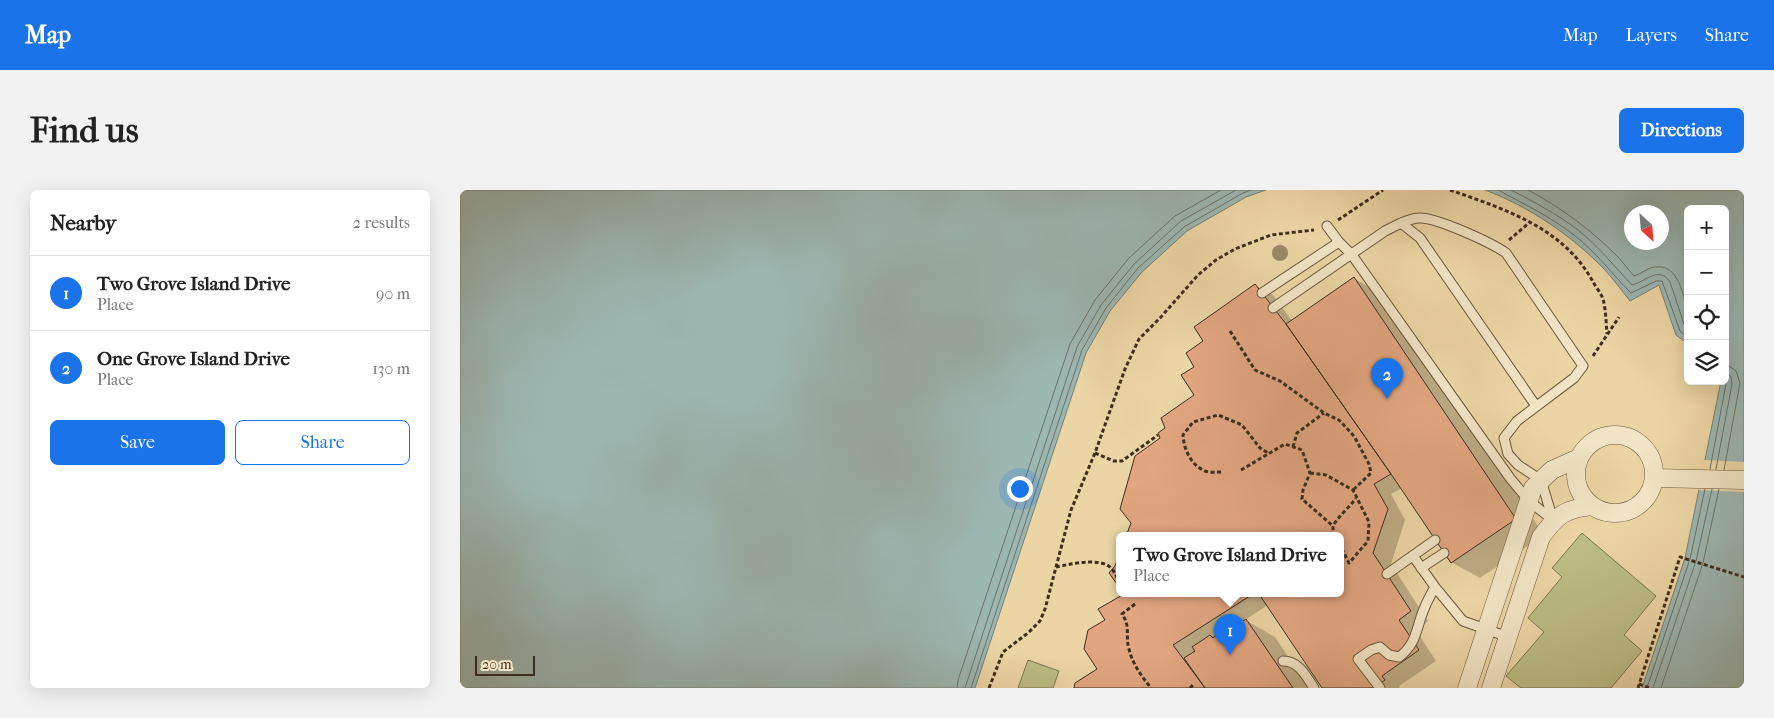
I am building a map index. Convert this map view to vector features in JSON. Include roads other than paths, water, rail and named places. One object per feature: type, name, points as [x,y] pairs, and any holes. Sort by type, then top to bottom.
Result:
[{"type":"street","points":[[1619,435],[1631,438],[1641,444],[1649,454],[1653,465],[1654,478],[1651,490],[1643,501],[1632,509],[1619,513],[1606,512],[1593,506],[1584,497],[1577,485],[1576,472],[1579,458],[1595,440],[1619,435]]},
{"type":"street","points":[[1467,688],[1533,488],[1552,470],[1579,458]]},
{"type":"street","points":[[1654,478],[1744,480]]},
{"type":"street","points":[[1491,688],[1541,537],[1553,520],[1574,508],[1593,506]]},
{"type":"lane","points":[[1273,308],[1384,231],[1401,223],[1419,218],[1433,220],[1499,248],[1506,253],[1583,366],[1574,378],[1517,420],[1504,438],[1508,454],[1518,465],[1541,480],[1553,520]]},
{"type":"lane","points":[[1401,223],[1420,238],[1536,406]]},
{"type":"lane","points":[[1327,226],[1339,242],[1352,254],[1510,478],[1529,501],[1553,520]]},
{"type":"lane","points":[[1262,293],[1339,242]]},
{"type":"lane","points":[[1387,574],[1436,540]]},
{"type":"lane","points":[[1422,568],[1444,553]]},
{"type":"lane","points":[[1413,556],[1463,621],[1508,637]]},
{"type":"lane","points":[[1380,688],[1358,659],[1371,650],[1380,647],[1389,654],[1399,658],[1408,650],[1435,587]]},
{"type":"lane","points":[[1283,661],[1289,661],[1299,667],[1314,688]]},
{"type":"water","points":[[460,190],[1266,190],[1246,197],[1187,231],[1142,272],[1110,311],[1086,353],[975,688],[460,688]]},
{"type":"water","points":[[1485,190],[1744,190],[1744,688],[1642,688],[1685,558],[1720,385],[1729,385],[1729,205],[1684,205],[1684,341],[1676,335],[1659,285],[1630,301],[1607,272],[1591,256],[1563,233],[1517,204]]},
{"type":"place","name":"One Grove Island Drive","points":[[1387,399]]},
{"type":"place","name":"Two Grove Island Drive","points":[[1230,655]]}]
